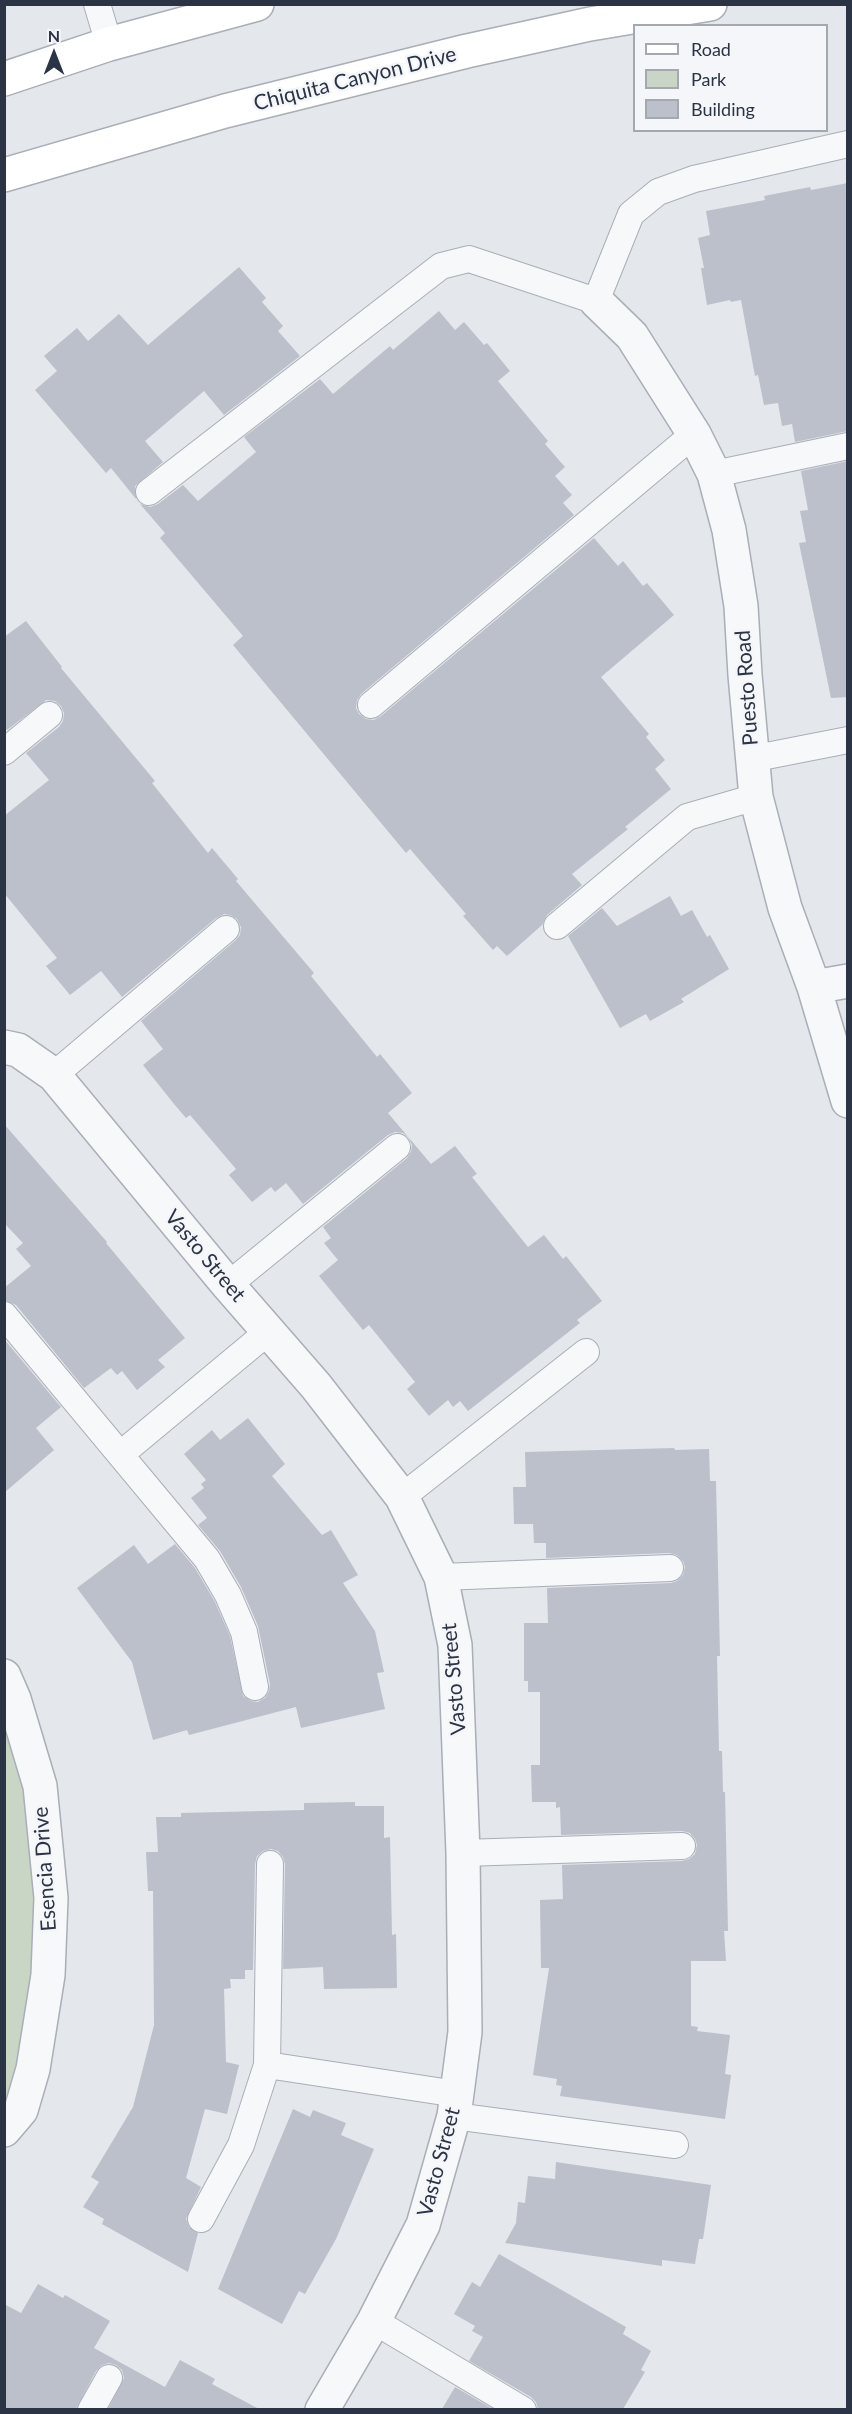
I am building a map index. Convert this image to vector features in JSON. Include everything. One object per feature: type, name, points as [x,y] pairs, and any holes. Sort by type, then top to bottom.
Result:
[{"type":"main road","points":[[4,80],[109,44],[257,4]]},
{"type":"main road","name":"Chiquita Canyon Drive","points":[[4,176],[225,111],[467,51],[590,24],[710,4]]},
{"type":"street","name":"Puesto Road","points":[[596,301],[632,336],[694,434],[714,474],[729,530],[741,606],[756,797],[785,908],[814,987],[848,1101]]},
{"type":"street","points":[[814,987],[848,981]]},
{"type":"street","name":"Vasto Street","points":[[4,1047],[18,1050],[54,1075],[228,1285],[316,1386],[402,1497],[441,1577],[455,1645],[463,1853],[465,2032],[456,2105],[423,2225],[374,2321],[322,2409]]},
{"type":"street","name":"Esencia Drive","points":[[4,1676],[14,1699],[39,1786],[51,1898],[48,1975],[33,2069],[21,2110],[4,2130]]},
{"type":"lane","points":[[97,4],[109,44]]},
{"type":"lane","points":[[149,492],[441,266],[469,260],[596,301],[631,214],[658,192],[694,179],[848,144]]},
{"type":"lane","points":[[371,705],[694,434]]},
{"type":"lane","points":[[714,474],[848,446]]},
{"type":"lane","points":[[4,752],[49,715]]},
{"type":"lane","points":[[752,759],[848,740]]},
{"type":"lane","points":[[557,926],[687,817],[756,797]]},
{"type":"lane","points":[[54,1075],[226,929]]},
{"type":"lane","points":[[228,1285],[397,1147]]},
{"type":"lane","points":[[4,1315],[207,1559],[228,1595],[244,1632],[255,1687]]},
{"type":"lane","points":[[121,1455],[269,1330]]},
{"type":"lane","points":[[402,1497],[586,1352]]},
{"type":"lane","points":[[441,1577],[670,1568]]},
{"type":"lane","points":[[463,1853],[682,1846]]},
{"type":"lane","points":[[201,2219],[241,2145],[267,2065],[270,1864]]},
{"type":"lane","points":[[267,2065],[456,2105],[675,2145]]},
{"type":"lane","points":[[374,2321],[524,2409]]},
{"type":"lane","points":[[91,2409],[109,2378]]},
{"type":"green space","points":[[5,1731],[26,1804],[38,1925],[24,2037],[16,2071],[5,2100]]},
{"type":"building","points":[[848,183],[848,431],[795,442],[792,424],[782,426],[778,403],[764,405],[758,375],[755,376],[741,300],[707,305],[701,268],[704,268],[698,238],[710,235],[706,211],[765,200],[764,196],[810,187],[811,190]]},
{"type":"building","points":[[239,267],[266,298],[262,302],[283,326],[278,331],[300,356],[224,415],[204,391],[145,441],[163,462],[135,486],[136,499],[111,468],[106,473],[35,390],[57,371],[44,356],[77,328],[88,341],[119,314],[148,345]]},
{"type":"building","points":[[439,311],[455,330],[464,322],[484,345],[487,343],[510,371],[498,381],[548,441],[545,444],[565,467],[555,476],[572,495],[563,503],[574,515],[361,694],[356,708],[359,714],[366,719],[374,720],[381,716],[594,538],[618,566],[623,561],[643,586],[647,583],[674,615],[601,677],[649,734],[646,737],[665,760],[655,769],[671,789],[625,827],[628,829],[572,874],[582,885],[547,915],[542,925],[507,956],[497,946],[493,950],[463,916],[466,914],[410,849],[406,853],[233,645],[243,636],[160,538],[165,533],[140,504],[150,507],[158,504],[183,485],[198,501],[256,452],[244,437],[320,379],[333,394],[390,346],[393,350]]},
{"type":"building","points":[[848,461],[848,697],[831,698],[799,543],[806,542],[800,511],[808,510],[801,471]]},
{"type":"building","points":[[26,621],[61,668],[155,781],[152,783],[208,853],[212,848],[238,879],[236,881],[314,973],[311,976],[377,1057],[380,1054],[412,1093],[388,1113],[431,1164],[455,1146],[477,1174],[472,1177],[528,1247],[544,1235],[563,1259],[566,1256],[602,1301],[577,1320],[580,1323],[468,1411],[460,1401],[453,1407],[448,1400],[429,1416],[407,1389],[415,1382],[369,1325],[363,1330],[319,1276],[338,1260],[324,1243],[331,1238],[323,1227],[407,1158],[412,1145],[408,1137],[403,1133],[395,1132],[388,1135],[303,1204],[286,1183],[275,1192],[271,1187],[252,1202],[229,1175],[236,1169],[190,1115],[186,1118],[143,1065],[163,1049],[141,1021],[236,940],[240,935],[241,927],[237,919],[224,914],[216,918],[122,997],[101,971],[70,995],[46,966],[57,958],[4,893],[4,816],[49,780],[26,753],[59,727],[64,713],[55,701],[46,700],[7,730],[4,728],[4,637]]},
{"type":"building","points":[[670,896],[681,916],[692,910],[707,937],[710,935],[729,969],[681,999],[684,1002],[650,1021],[646,1014],[620,1028],[568,936],[602,908],[617,926]]},
{"type":"building","points":[[4,1124],[107,1242],[185,1338],[158,1360],[165,1367],[137,1390],[122,1371],[117,1375],[111,1368],[84,1388],[16,1305],[4,1300],[4,1288],[31,1266],[16,1249],[23,1243],[4,1223]]},
{"type":"building","points":[[4,1339],[61,1407],[36,1428],[54,1450],[4,1493]]},
{"type":"building","points":[[248,1418],[285,1464],[272,1476],[322,1535],[331,1530],[358,1575],[343,1583],[375,1631],[384,1672],[377,1673],[385,1709],[301,1728],[296,1707],[189,1735],[187,1730],[153,1740],[132,1662],[77,1588],[134,1545],[148,1564],[175,1544],[195,1568],[215,1602],[230,1636],[243,1696],[258,1702],[265,1698],[270,1684],[258,1626],[241,1587],[220,1551],[198,1525],[207,1518],[191,1498],[204,1488],[201,1484],[206,1480],[184,1454],[212,1430],[220,1440]]},
{"type":"building","points":[[674,1448],[675,1450],[709,1449],[710,1481],[716,1481],[720,1656],[717,1656],[719,1751],[722,1751],[723,1792],[725,1792],[728,1931],[724,1931],[726,1961],[691,1961],[691,2026],[698,2027],[697,2031],[730,2035],[725,2074],[731,2075],[725,2119],[560,2096],[562,2086],[556,2085],[557,2079],[533,2075],[549,1968],[541,1968],[540,1900],[563,1899],[562,1865],[682,1861],[695,1854],[697,1845],[690,1833],[682,1831],[561,1835],[560,1807],[556,1808],[556,1802],[532,1802],[531,1765],[540,1765],[540,1692],[528,1692],[528,1681],[524,1681],[524,1623],[548,1623],[547,1588],[671,1583],[683,1575],[685,1567],[677,1555],[669,1553],[546,1558],[546,1543],[534,1543],[533,1524],[514,1524],[513,1487],[526,1487],[525,1452]]},
{"type":"building","points":[[355,1802],[355,1806],[384,1806],[384,1838],[390,1837],[392,1935],[396,1934],[397,1988],[324,1989],[323,1967],[283,1969],[285,1864],[278,1851],[271,1849],[257,1856],[253,1970],[245,1970],[245,1979],[230,1979],[231,1988],[224,1989],[226,2062],[239,2065],[227,2114],[205,2109],[186,2178],[201,2187],[186,2219],[189,2227],[198,2233],[188,2272],[102,2224],[104,2219],[83,2207],[99,2182],[91,2177],[133,2107],[154,2025],[153,1891],[148,1891],[146,1852],[158,1852],[156,1817],[181,1817],[181,1813],[304,1810],[304,1803]]},
{"type":"building","points":[[293,2109],[310,2117],[313,2110],[346,2123],[341,2135],[374,2149],[336,2239],[305,2294],[299,2291],[282,2324],[218,2289]]},
{"type":"building","points":[[556,2162],[711,2185],[703,2239],[699,2239],[695,2264],[662,2260],[662,2266],[505,2243],[516,2223],[518,2202],[525,2203],[528,2176],[555,2179]]},
{"type":"building","points":[[499,2254],[626,2327],[623,2334],[651,2351],[641,2370],[645,2372],[623,2409],[538,2409],[531,2397],[469,2361],[483,2337],[472,2331],[475,2326],[454,2314],[472,2282],[480,2287]]},
{"type":"building","points":[[38,2284],[63,2298],[65,2295],[110,2321],[94,2348],[165,2387],[180,2360],[215,2379],[212,2384],[259,2409],[108,2409],[124,2378],[122,2370],[109,2363],[102,2365],[96,2371],[76,2409],[4,2409],[4,2304],[21,2313]]},
{"type":"building","points":[[455,2387],[493,2409],[442,2409]]}]
